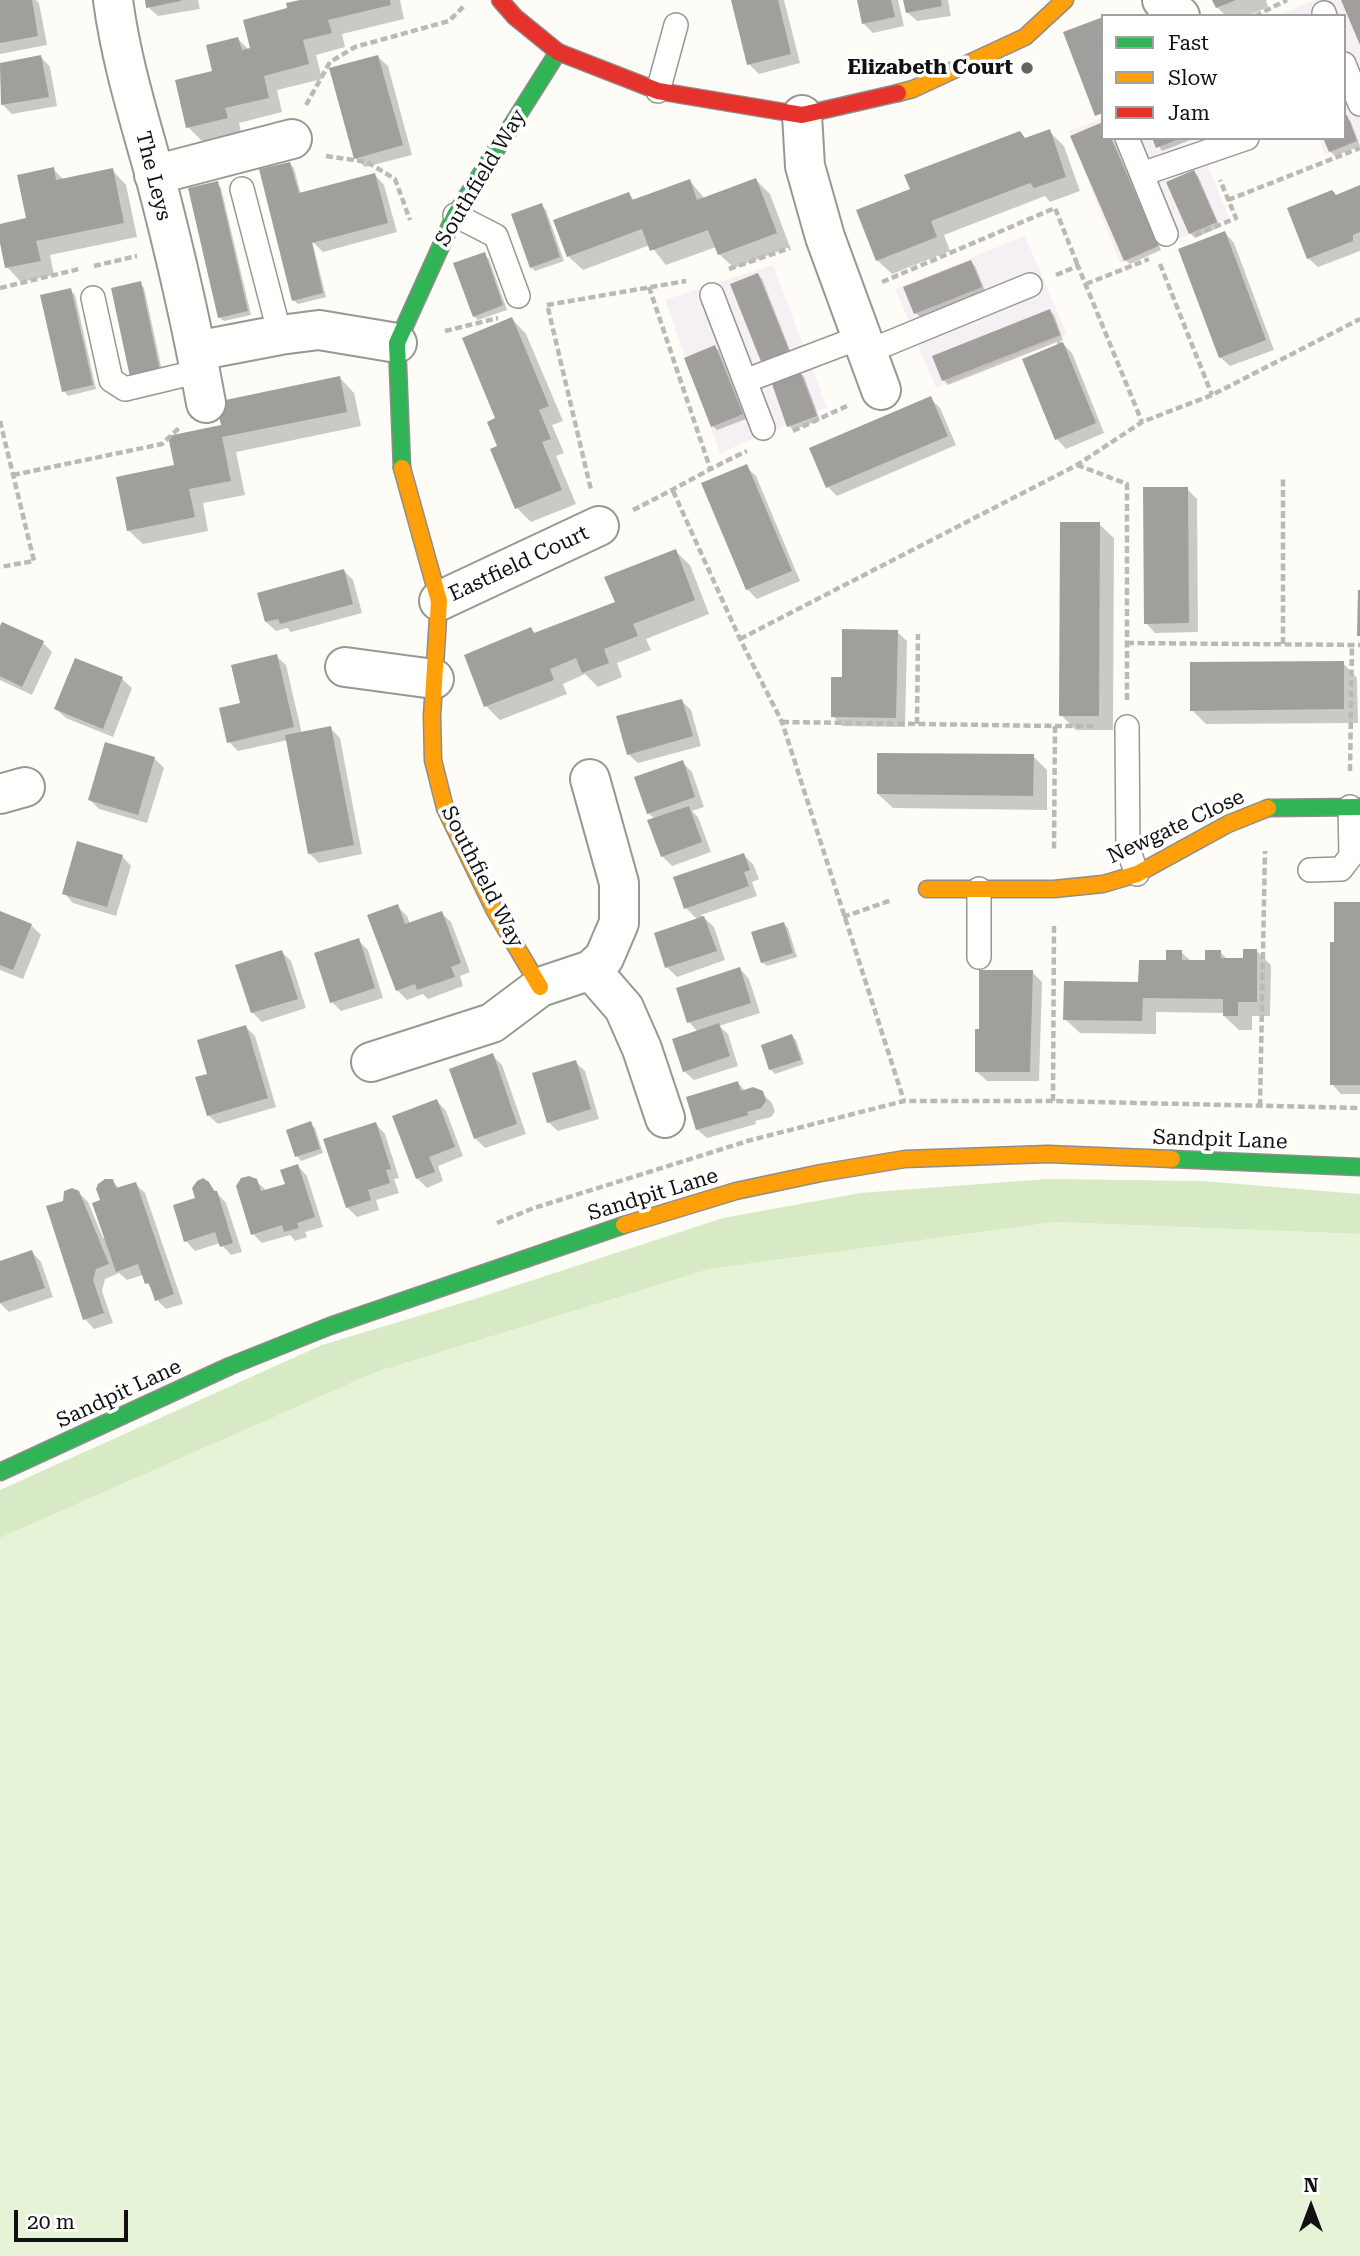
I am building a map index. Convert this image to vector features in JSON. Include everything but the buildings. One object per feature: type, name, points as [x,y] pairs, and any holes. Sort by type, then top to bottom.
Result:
[{"type":"street","name":"The Leys","points":[[113,0],[120,50],[154,175],[201,375]]},
{"type":"street","points":[[500,0],[558,52],[658,91],[802,115],[913,89],[1026,37],[1065,0]]},
{"type":"street","points":[[1163,0],[1178,14]]},
{"type":"street","name":"Southfield Way","points":[[540,987],[495,911],[445,808],[433,760],[432,716],[439,601],[402,468],[397,343],[454,215],[558,52]]},
{"type":"street","points":[[802,115],[805,166],[825,237],[881,390]]},
{"type":"street","points":[[154,175],[292,139]]},
{"type":"street","points":[[201,375],[280,335],[319,330],[397,343]]},
{"type":"street","name":"Eastfield Court","points":[[439,601],[599,526]]},
{"type":"street","points":[[345,667],[434,679]]},
{"type":"street","points":[[371,1062],[492,1023],[540,987],[591,970],[604,958],[619,923],[619,883],[590,779]]},
{"type":"street","name":"Newgate Close","points":[[927,889],[1054,889],[1103,884],[1137,874],[1228,824],[1266,808],[1355,807]]},
{"type":"street","points":[[591,970],[624,1008],[642,1049],[665,1118]]},
{"type":"street","name":"Sandpit Lane","points":[[0,1472],[230,1366],[330,1326],[576,1240],[736,1191],[905,1159],[1048,1154],[1360,1167]]},
{"type":"lane","points":[[658,91],[676,25]]},
{"type":"lane","points":[[1346,71],[1354,100]]},
{"type":"lane","points":[[1129,140],[1166,234]]},
{"type":"lane","points":[[1142,174],[1241,140]]},
{"type":"lane","points":[[242,189],[280,335]]},
{"type":"lane","points":[[454,215],[496,236],[521,306]]},
{"type":"lane","points":[[745,382],[864,345],[1030,285]]},
{"type":"lane","points":[[712,295],[767,437]]},
{"type":"lane","points":[[93,298],[111,380],[125,389],[201,375]]},
{"type":"lane","points":[[1127,727],[1128,849],[1137,874]]},
{"type":"lane","points":[[1310,870],[1340,869],[1351,856],[1355,807]]},
{"type":"lane","points":[[979,889],[979,957]]},
{"type":"path","points":[[437,252],[416,235],[395,179],[367,162],[324,156],[292,139],[308,101],[330,62],[355,47],[449,22],[470,0]]},
{"type":"path","points":[[1259,14],[1287,0]]},
{"type":"path","points":[[1228,200],[1360,148]]},
{"type":"path","points":[[1166,234],[1171,244],[1236,218],[1209,151]]},
{"type":"path","points":[[846,297],[1055,208],[1142,422]]},
{"type":"path","points":[[719,273],[825,237]]},
{"type":"path","points":[[1086,284],[1157,256],[1212,395]]},
{"type":"path","points":[[1030,285],[1078,266]]},
{"type":"path","points":[[397,343],[521,306],[547,305],[690,280]]},
{"type":"path","points":[[649,287],[710,468]]},
{"type":"path","points":[[547,305],[599,526],[673,491],[767,437],[881,390]]},
{"type":"path","points":[[740,639],[1077,465],[1142,422],[1212,395],[1360,319]]},
{"type":"path","points":[[13,475],[162,444],[201,375]]},
{"type":"path","points":[[0,421],[34,561],[0,567]]},
{"type":"path","points":[[782,722],[1127,727],[1127,484],[1077,465]]},
{"type":"path","points":[[1283,477],[1283,645]]},
{"type":"path","points":[[673,491],[740,639],[782,722],[904,1101]]},
{"type":"path","points":[[917,724],[918,634]]},
{"type":"path","points":[[1127,643],[1360,645]]},
{"type":"path","points":[[1352,645],[1355,807]]},
{"type":"path","points":[[1053,1101],[1055,726]]},
{"type":"path","points":[[1260,1106],[1266,808]]},
{"type":"path","points":[[844,917],[927,889]]},
{"type":"shaded area","points":[[1316,0],[1360,0],[1360,140],[1325,155],[1320,140],[1346,140],[1346,14],[1280,14]]},
{"type":"shaded area","points":[[1101,119],[1101,140],[1198,140],[1229,218],[1120,263],[1069,131]]},
{"type":"shaded area","points":[[1025,236],[1067,334],[936,388],[895,289]]},
{"type":"shaded area","points":[[773,265],[827,408],[720,453],[665,300]]},
{"type":"green space","points":[[1047,1179],[1203,1181],[1360,1194],[1360,1234],[1055,1222],[710,1269],[376,1372],[0,1538],[0,1490],[322,1345],[478,1298],[723,1218],[860,1193]]},
{"type":"green space","points":[[1055,1222],[1360,1234],[1360,2256],[0,2256],[0,1538],[376,1372],[710,1269]]},
{"type":"traffic: fast","points":[[402,468],[397,343],[455,215],[558,52]]},
{"type":"traffic: fast","points":[[1268,808],[1360,807]]},
{"type":"traffic: fast","points":[[1172,1159],[1360,1167]]},
{"type":"traffic: fast","points":[[0,1472],[230,1366],[330,1326],[624,1225]]},
{"type":"traffic: slow","points":[[898,93],[913,89],[1025,37],[1065,0]]},
{"type":"traffic: slow","points":[[402,468],[439,601],[432,716],[433,760],[445,808],[495,911],[540,987]]},
{"type":"traffic: slow","points":[[927,889],[1054,889],[1103,884],[1137,874],[1228,824],[1268,808]]},
{"type":"traffic: slow","points":[[624,1225],[736,1191],[905,1159],[1048,1154],[1172,1159]]},
{"type":"traffic: jam","points":[[500,0],[515,17],[558,52],[658,91],[802,115],[898,93]]},
{"type":"place","name":"Elizabeth Court","points":[[1027,68]]}]
